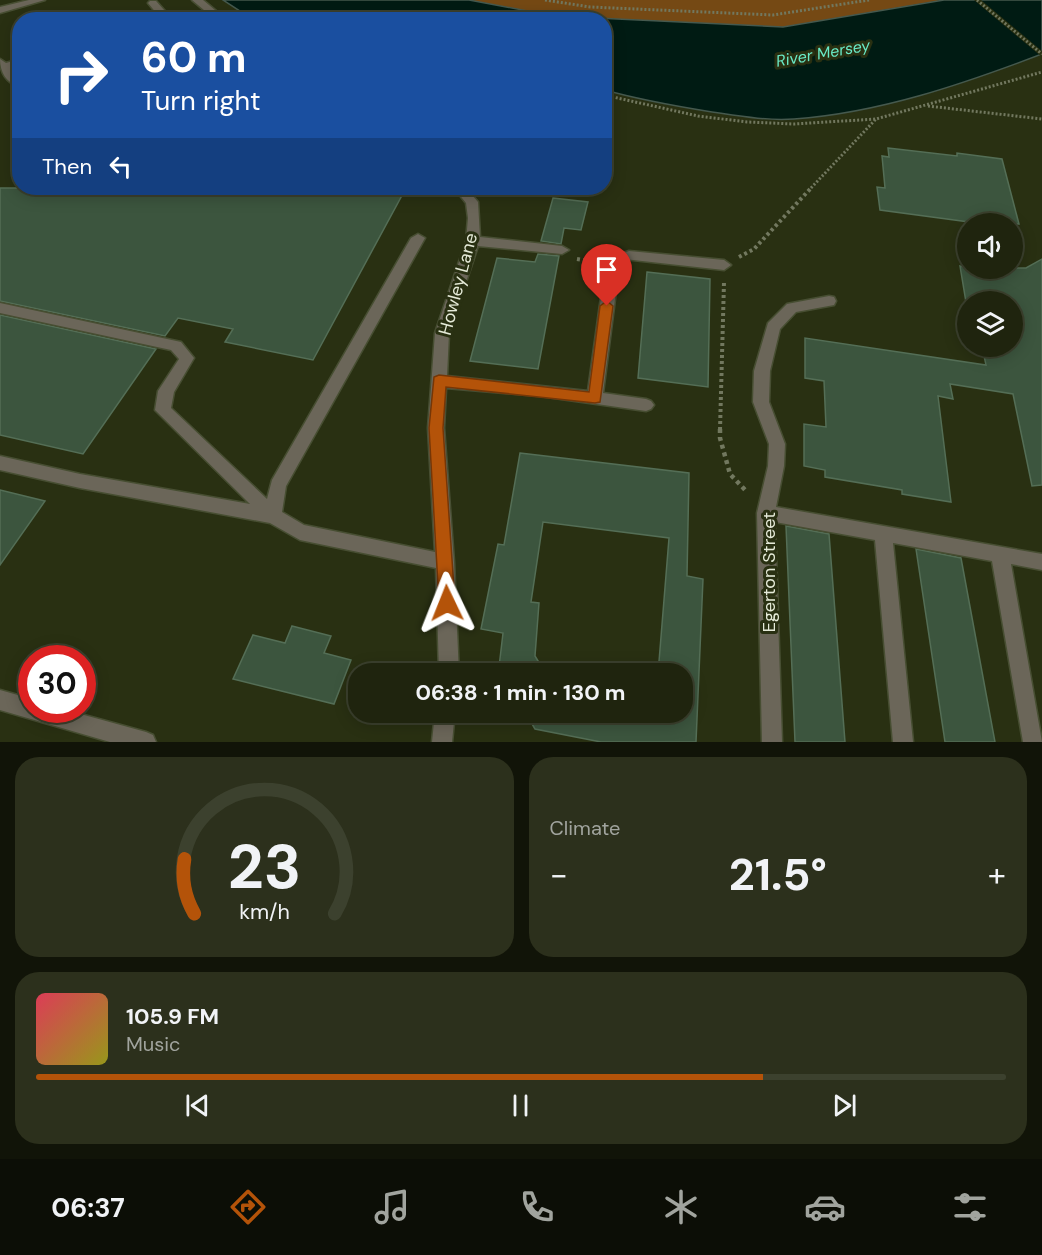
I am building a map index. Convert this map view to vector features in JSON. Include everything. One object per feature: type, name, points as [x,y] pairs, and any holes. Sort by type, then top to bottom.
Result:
[{"type":"street","points":[[0,10],[40,0]]},
{"type":"street","points":[[197,0],[210,11]]},
{"type":"street","points":[[153,3],[161,12]]},
{"type":"street","points":[[2,64],[12,78]]},
{"type":"street","name":"Howley Lane","points":[[449,663],[446,562],[436,428],[442,333],[473,241],[472,202],[466,195]]},
{"type":"street","points":[[273,516],[278,485],[418,238]]},
{"type":"street","points":[[473,241],[562,250]]},
{"type":"street","points":[[629,256],[724,265]]},
{"type":"street","points":[[595,398],[610,283]]},
{"type":"street","name":"Egerton Street","points":[[772,742],[766,513],[777,466],[777,444],[761,402],[762,371],[773,327],[792,308],[829,301]]},
{"type":"street","points":[[0,308],[176,346],[187,358],[166,391],[163,410],[273,516],[300,532],[446,562]]},
{"type":"street","points":[[439,381],[646,405]]},
{"type":"street","points":[[0,464],[273,516]]},
{"type":"street","points":[[766,513],[1042,562]]},
{"type":"street","points":[[883,533],[903,742]]},
{"type":"street","points":[[1000,554],[1033,742]]},
{"type":"street","points":[[0,700],[18,705]]},
{"type":"street","points":[[80,723],[146,742]]},
{"type":"street","points":[[442,742],[444,723]]},
{"type":"path","points":[[545,0],[590,7],[773,15],[869,0]]},
{"type":"path","points":[[977,0],[1042,54]]},
{"type":"path","points":[[612,97],[640,106],[738,120],[794,124],[853,118],[876,119],[1042,72]]},
{"type":"path","points":[[1034,75],[1042,77]]},
{"type":"path","points":[[927,106],[1042,119]]},
{"type":"path","points":[[766,513],[730,474],[720,438],[724,265],[754,249],[876,119]]},
{"type":"path","points":[[562,250],[560,257],[596,262],[629,256]]},
{"type":"shaded area","points":[[469,0],[942,0],[783,27],[612,19],[612,12],[533,12]]},
{"type":"water","points":[[223,0],[469,0],[533,12],[241,12]]},
{"type":"water","name":"River Mersey","points":[[944,0],[1042,0],[1042,54],[982,76],[889,104],[826,116],[763,119],[612,92],[612,19],[783,27]]},
{"type":"pier","points":[[974,0],[981,0],[1042,51],[1042,57]]},
{"type":"building","points":[[888,148],[1002,159],[1016,213],[957,213],[957,220],[880,210],[877,187],[885,188],[882,156],[889,157]]},
{"type":"building","points":[[0,188],[12,188],[12,195],[402,195],[313,360],[225,342],[233,329],[178,318],[165,336],[0,301]]},
{"type":"building","points":[[553,198],[588,202],[581,230],[564,228],[561,244],[541,241]]},
{"type":"building","points":[[538,254],[559,256],[538,369],[470,361],[497,258],[535,262]]},
{"type":"building","points":[[1042,259],[1042,485],[1032,486],[1013,394],[950,384],[953,399],[938,396],[951,502],[902,494],[902,490],[825,477],[825,470],[804,466],[804,424],[826,427],[824,381],[805,378],[805,338],[986,365],[984,357],[1023,357],[1023,291],[964,291],[962,279],[1023,279],[1023,268]]},
{"type":"building","points":[[647,272],[710,279],[708,387],[638,378]]},
{"type":"building","points":[[0,315],[156,349],[83,454],[0,435]]},
{"type":"building","points":[[520,453],[689,473],[687,576],[703,579],[696,742],[601,742],[535,729],[531,723],[693,723],[693,663],[659,663],[669,538],[543,522],[531,602],[539,603],[535,656],[539,663],[499,663],[503,633],[481,629],[498,544],[504,545]]},
{"type":"building","points":[[0,490],[45,501],[0,565]]},
{"type":"building","points":[[786,526],[829,534],[845,742],[795,742]]},
{"type":"building","points":[[916,549],[961,558],[995,742],[945,742]]},
{"type":"building","points":[[292,626],[331,636],[324,653],[351,660],[334,704],[233,679],[253,635],[285,643]]},
{"type":"route","points":[[447,603],[436,428],[439,381],[540,390],[595,398],[607,306]]}]
